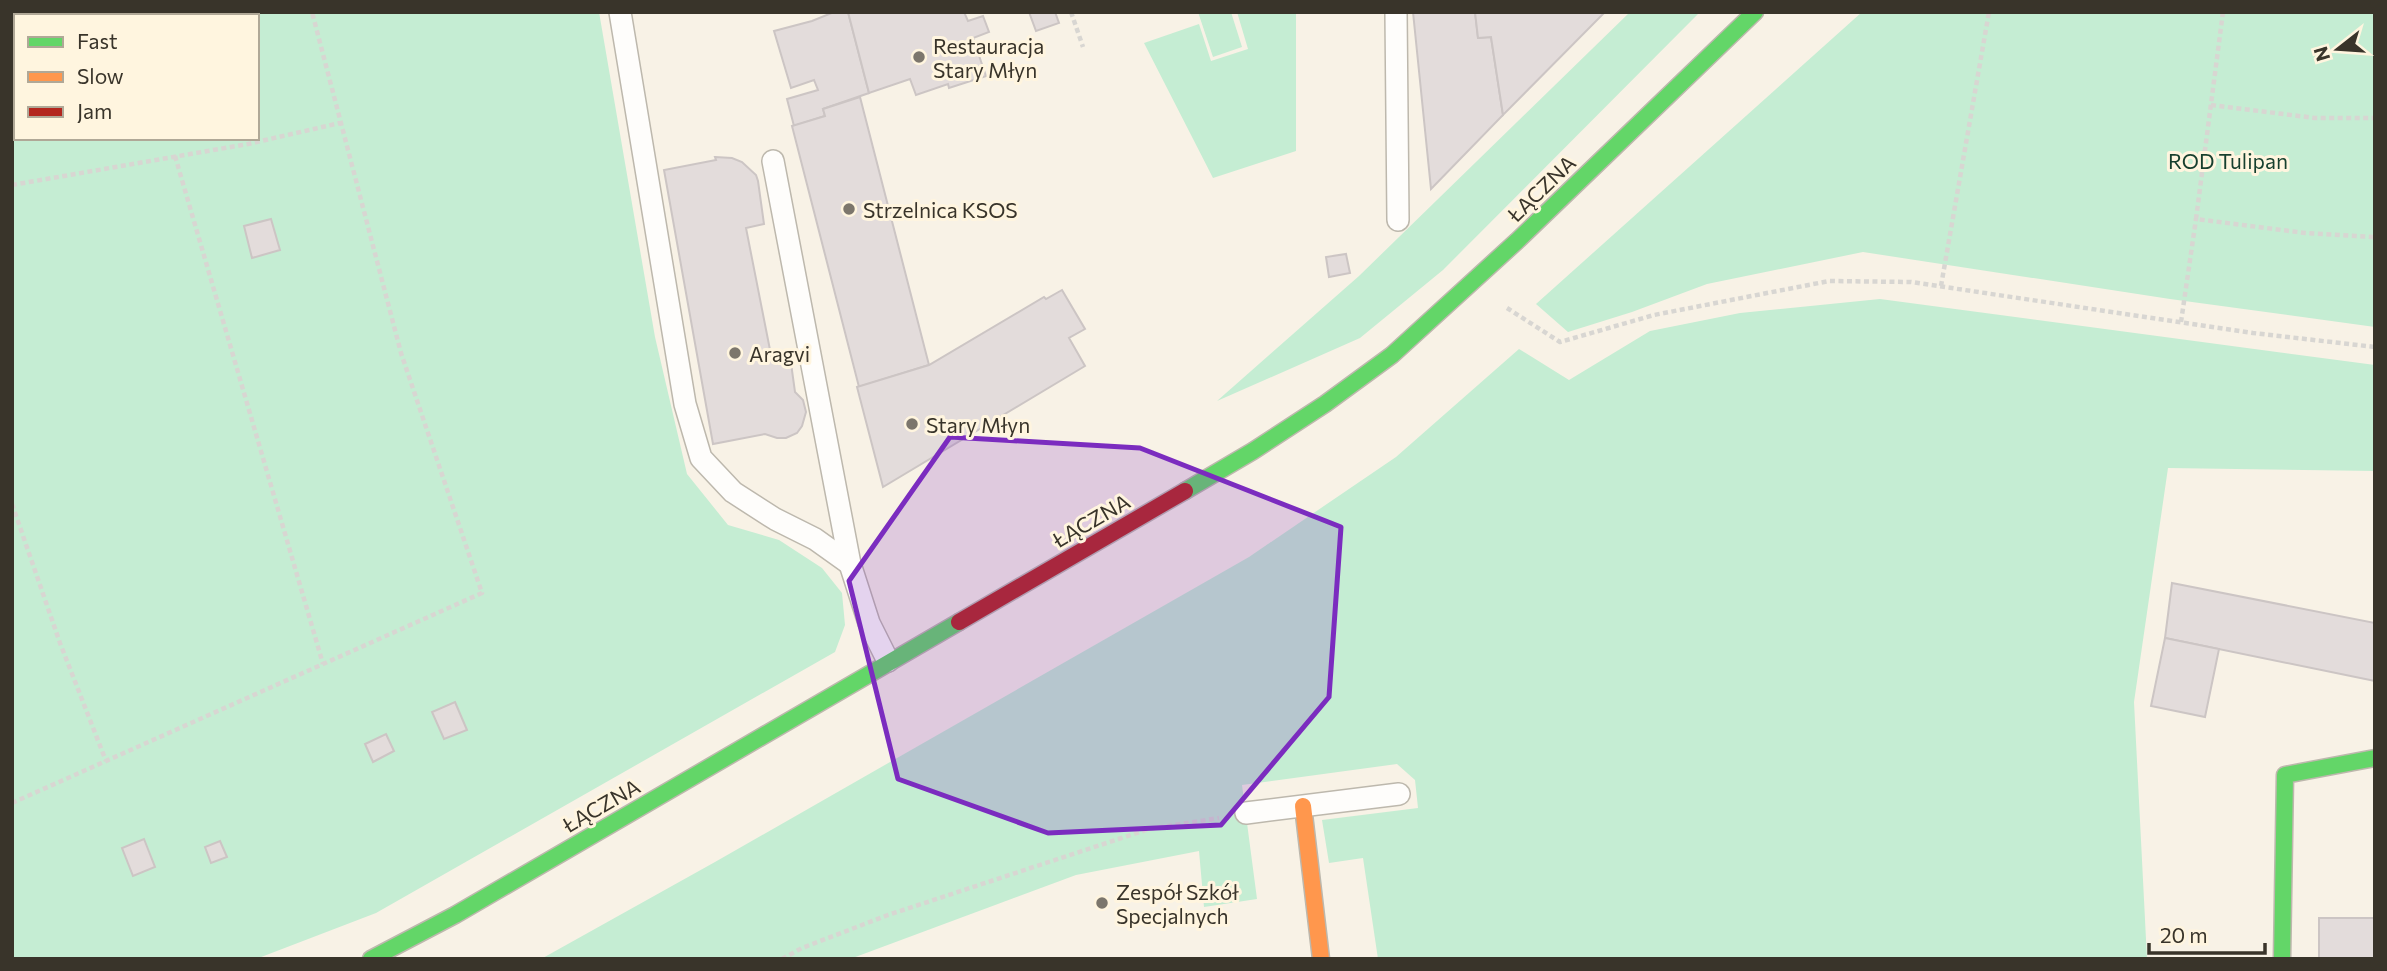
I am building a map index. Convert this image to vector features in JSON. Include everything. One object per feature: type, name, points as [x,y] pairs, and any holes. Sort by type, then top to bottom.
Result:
[{"type":"main road","name":"ŁĄCZNA","points":[[371,959],[455,915],[1253,451],[1325,404],[1392,355],[1517,241],[1748,14]]},
{"type":"main road","points":[[2282,959],[2285,775],[2375,758]]},
{"type":"main road","points":[[1303,806],[1321,959]]},
{"type":"lane","points":[[620,12],[685,404],[701,458],[733,492],[775,519],[815,539],[850,564]]},
{"type":"lane","points":[[1395,12],[1398,219]]},
{"type":"lane","points":[[774,161],[850,564],[869,623],[888,661]]},
{"type":"lane","points":[[1246,813],[1399,794]]},
{"type":"path","points":[[12,803],[482,593],[401,353],[312,12]]},
{"type":"path","points":[[1071,12],[1083,47]]},
{"type":"path","points":[[1941,286],[1989,12]]},
{"type":"path","points":[[2181,323],[2223,12]]},
{"type":"path","points":[[2211,105],[2315,118],[2375,118]]},
{"type":"path","points":[[12,185],[248,144],[340,123]]},
{"type":"path","points":[[175,156],[323,664]]},
{"type":"path","points":[[2196,219],[2305,233],[2375,237]]},
{"type":"path","points":[[1507,308],[1560,342],[1654,315],[1829,281],[1911,282],[2181,323],[2375,347]]},
{"type":"path","points":[[12,504],[60,643],[106,761]]},
{"type":"path","points":[[782,959],[802,948],[888,915],[1149,829],[1246,813]]},
{"type":"highlighted area","points":[[950,437],[1140,448],[1341,527],[1329,697],[1221,825],[1048,833],[898,779],[849,581]]},
{"type":"green space","points":[[12,12],[599,12],[655,337],[687,474],[728,525],[779,540],[822,568],[842,593],[845,625],[835,652],[376,913],[256,959],[12,959]]},
{"type":"green space","points":[[1198,12],[1231,12],[1242,47],[1213,57]]},
{"type":"green space","points":[[1237,12],[1296,12],[1296,151],[1213,178],[1144,43],[1199,24],[1211,61],[1248,49]]},
{"type":"green space","points":[[1630,12],[1698,14],[1443,270],[1360,338],[1217,401],[1359,276]]},
{"type":"green space","name":"ROD Tulipan","points":[[1862,12],[2375,12],[2375,327],[1863,252],[1707,284],[1568,332],[1536,304]]},
{"type":"green space","points":[[1880,299],[2375,365],[2375,471],[2168,468],[2134,702],[2147,959],[1378,959],[1363,858],[1329,863],[1322,820],[1418,808],[1415,780],[1397,764],[1242,785],[1257,899],[1204,907],[1199,851],[1076,875],[850,959],[541,959],[1249,557],[1396,457],[1519,349],[1569,380],[1650,331],[1740,313]]},
{"type":"building","points":[[834,12],[848,12],[869,93],[823,109],[825,116],[794,126],[787,99],[818,90],[814,80],[791,88],[774,31]]},
{"type":"building","name":"Restauracja Stary Młyn","points":[[848,12],[964,12],[968,21],[983,16],[989,32],[973,38],[986,76],[949,88],[948,84],[916,95],[910,79],[869,93]]},
{"type":"building","points":[[1029,12],[1055,12],[1059,23],[1036,31]]},
{"type":"building","points":[[1413,12],[1475,12],[1478,38],[1491,37],[1503,115],[1431,189]]},
{"type":"building","points":[[1475,12],[1605,12],[1503,115],[1491,37],[1478,38]]},
{"type":"building","points":[[860,97],[929,365],[859,387],[792,126],[825,116],[823,109]]},
{"type":"building","points":[[715,157],[732,158],[742,162],[756,175],[758,181],[764,224],[746,228],[772,360],[790,356],[795,392],[803,400],[806,412],[797,433],[786,438],[765,434],[713,444],[664,170],[716,160]]},
{"type":"building","points":[[271,219],[280,250],[252,258],[244,226]]},
{"type":"building","points":[[1346,254],[1350,273],[1329,277],[1326,257]]},
{"type":"building","points":[[1062,290],[1085,329],[1069,338],[1085,366],[883,487],[857,387],[929,365],[1044,297],[1046,299]]},
{"type":"building","points":[[2172,583],[2375,623],[2375,681],[2165,638]]},
{"type":"building","points":[[2165,638],[2219,649],[2205,717],[2151,706]]},
{"type":"building","points":[[455,702],[467,730],[444,739],[432,712]]},
{"type":"building","points":[[386,734],[394,751],[373,762],[365,744]]},
{"type":"building","points":[[144,839],[155,867],[133,876],[122,848]]},
{"type":"building","points":[[220,841],[227,857],[211,863],[205,847]]},
{"type":"building","points":[[2319,918],[2375,918],[2375,959],[2319,959]]},
{"type":"traffic: fast","points":[[1185,491],[1325,404],[1392,355],[1517,241],[1755,12]]},
{"type":"traffic: fast","points":[[371,959],[455,915],[959,622]]},
{"type":"traffic: fast","points":[[2282,959],[2285,775],[2375,758]]},
{"type":"traffic: slow","points":[[1303,806],[1321,959]]},
{"type":"traffic: jam","points":[[959,622],[1185,491]]},
{"type":"place","name":"Restauracja Stary Młyn","points":[[919,57]]},
{"type":"place","name":"Strzelnica KSOS","points":[[849,209]]},
{"type":"place","name":"Aragvi","points":[[735,353]]},
{"type":"place","name":"Stary Młyn","points":[[912,424]]},
{"type":"place","name":"Zespół Szkół Specjalnych","points":[[1102,903]]}]
